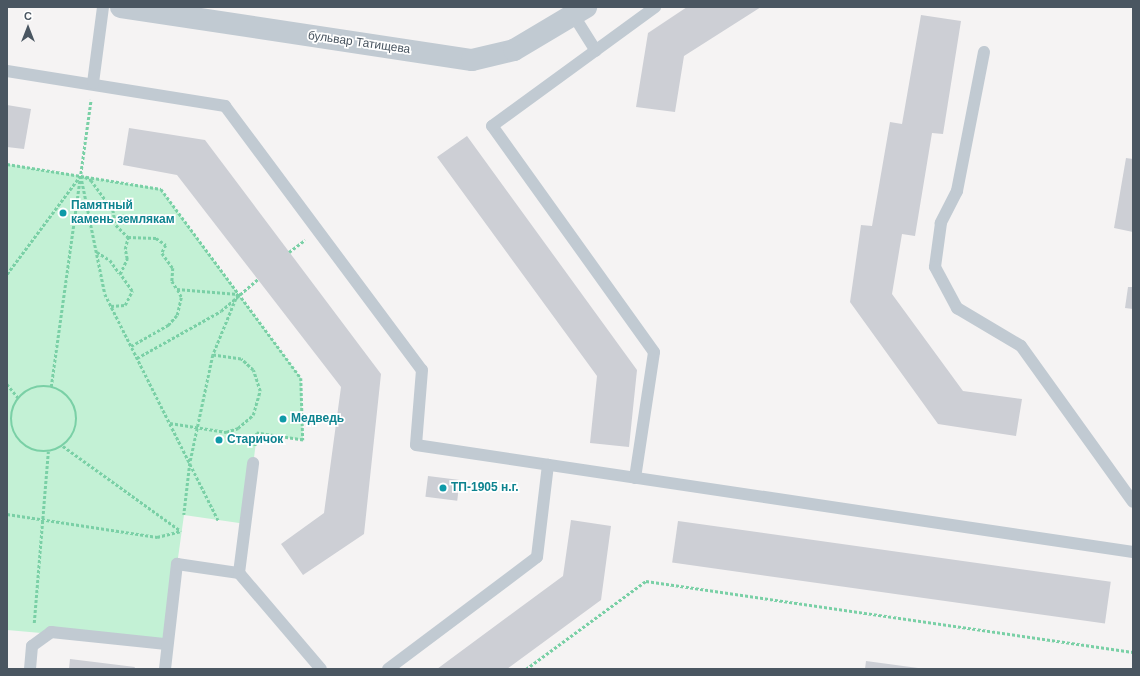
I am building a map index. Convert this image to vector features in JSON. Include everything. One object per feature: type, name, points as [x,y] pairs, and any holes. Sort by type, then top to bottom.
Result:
[{"type":"street","name":"бульвар Татищева","points":[[121,7],[472,60],[514,50],[580,12]]},
{"type":"lane","points":[[93,83],[103,7]]},
{"type":"lane","points":[[634,478],[654,352],[492,126],[655,7]]},
{"type":"lane","points":[[580,12],[596,51]]},
{"type":"lane","points":[[984,52],[957,191],[942,223],[935,266],[957,308],[1021,346],[1133,502]]},
{"type":"lane","points":[[7,71],[93,83],[225,106],[422,370],[416,444],[1133,552]]},
{"type":"lane","points":[[239,573],[253,463]]},
{"type":"lane","points":[[388,669],[537,557],[548,465]]},
{"type":"lane","points":[[165,669],[166,644],[177,564],[239,573],[321,669]]},
{"type":"lane","points":[[30,669],[32,646],[51,632],[166,644]]},
{"type":"path","points":[[51,387],[93,83]]},
{"type":"path","points":[[7,164],[161,189],[301,378],[303,440],[257,433],[253,463]]},
{"type":"path","points":[[80,176],[91,180],[113,210],[116,225],[128,237],[156,238],[166,245],[162,253],[173,268],[172,282],[181,297],[177,315],[168,325],[131,346]]},
{"type":"path","points":[[80,176],[111,306],[218,520]]},
{"type":"path","points":[[7,274],[80,176]]},
{"type":"path","points":[[120,274],[128,259],[125,249],[128,237]]},
{"type":"path","points":[[98,252],[110,260],[132,291],[125,305],[111,306]]},
{"type":"path","points":[[137,358],[221,311],[238,294],[258,278]]},
{"type":"path","points":[[177,289],[238,294]]},
{"type":"path","points":[[184,515],[190,464],[213,355],[238,294]]},
{"type":"path","points":[[170,423],[198,426],[226,432],[238,428],[257,407],[260,391],[253,370],[241,359],[213,355]]},
{"type":"path","points":[[7,384],[19,399]]},
{"type":"path","points":[[51,387],[69,397],[77,416],[73,435],[63,446],[48,452],[28,448],[14,433],[12,413],[19,399],[31,389],[51,387]]},
{"type":"path","points":[[7,514],[157,537],[181,531],[63,446]]},
{"type":"path","points":[[32,646],[48,452]]},
{"type":"path","points":[[526,669],[646,581],[1133,652]]},
{"type":"green space","points":[[7,164],[161,189],[301,378],[303,440],[257,433],[246,524],[184,515],[166,644],[7,630]]},
{"type":"building","points":[[687,7],[761,7],[684,56],[675,112],[636,107],[648,33]]},
{"type":"building","points":[[921,15],[961,21],[943,134],[932,133],[915,236],[902,234],[892,294],[963,391],[1022,399],[1016,436],[938,424],[850,302],[861,225],[872,226],[890,122],[902,124]]},
{"type":"building","points":[[7,105],[31,109],[24,149],[7,147]]},
{"type":"building","points":[[129,128],[205,140],[381,374],[364,534],[303,575],[281,544],[324,513],[341,387],[177,175],[123,165]]},
{"type":"building","points":[[467,136],[637,370],[629,447],[590,443],[597,376],[437,157]]},
{"type":"building","points":[[1126,158],[1133,159],[1133,232],[1114,228]]},
{"type":"building","points":[[1128,287],[1133,287],[1133,309],[1125,308]]},
{"type":"building","name":"ТП-1905 н.г.","points":[[428,476],[460,480],[457,501],[425,497]]},
{"type":"building","points":[[571,520],[611,526],[601,600],[507,669],[437,669],[563,576]]},
{"type":"building","points":[[678,521],[1111,582],[1105,623],[672,563]]},
{"type":"building","points":[[70,659],[135,667],[134,669],[69,669]]},
{"type":"building","points":[[866,661],[918,668],[918,669],[865,669]]},
{"type":"place","name":"Памятный камень землякам","points":[[63,213]]},
{"type":"place","name":"Медведь","points":[[283,419]]},
{"type":"place","name":"Старичок","points":[[219,440]]},
{"type":"place","name":"ТП-1905 н.г.","points":[[443,488]]}]
